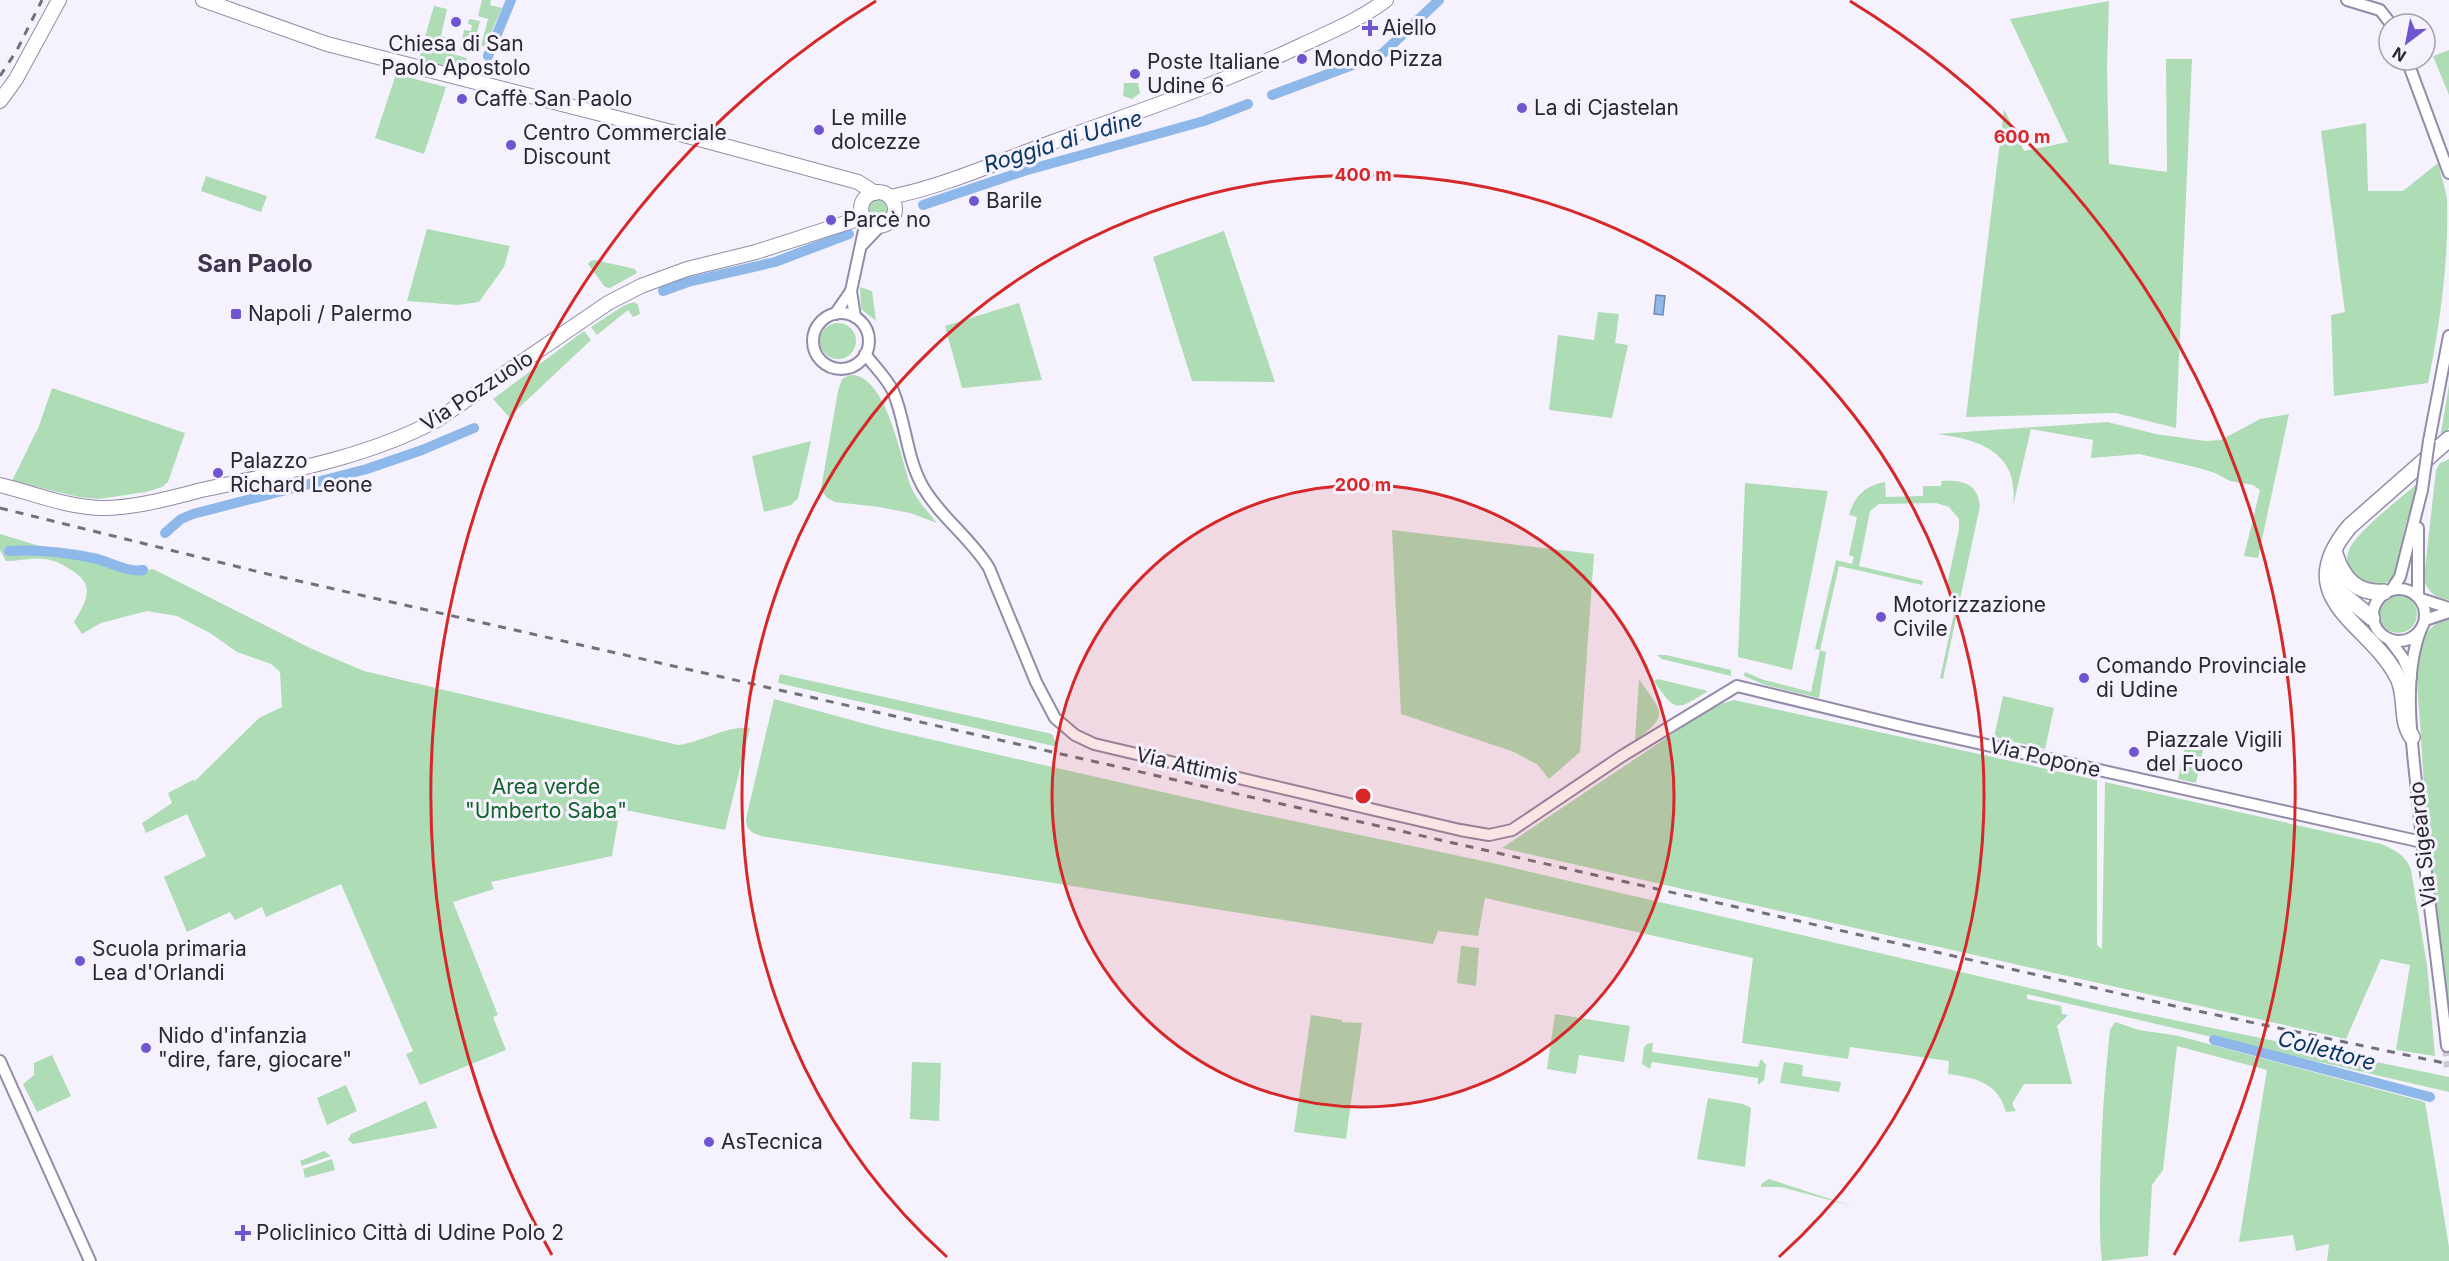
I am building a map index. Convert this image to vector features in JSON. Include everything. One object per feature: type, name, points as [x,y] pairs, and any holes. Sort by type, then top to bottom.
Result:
[{"type":"highway","points":[[2412,737],[2405,728],[2398,678],[2339,609],[2328,584],[2328,572],[2334,552],[2350,526],[2442,443]]},
{"type":"highway","points":[[2334,552],[2350,583],[2372,593],[2388,591]]},
{"type":"highway","points":[[2334,552],[2332,569],[2335,584],[2340,592],[2372,618]]},
{"type":"main road","points":[[0,101],[16,79],[59,0]]},
{"type":"main road","points":[[202,0],[300,36],[858,182],[875,193],[890,197],[895,205],[895,214]]},
{"type":"main road","points":[[890,197],[924,190],[1182,96],[1247,70],[1338,28],[1386,0]]},
{"type":"main road","points":[[875,193],[863,202],[861,209],[866,221],[880,226],[888,224],[895,214],[924,190]]},
{"type":"main road","name":"Via Pozzuolo","points":[[0,485],[83,506],[112,508],[160,500],[367,451],[411,434],[437,420],[608,303],[641,286],[687,268],[756,252],[855,220],[866,221]]},
{"type":"street","points":[[2347,0],[2381,5]]},
{"type":"street","points":[[2412,72],[2449,173]]},
{"type":"street","points":[[855,317],[851,291],[866,221]]},
{"type":"street","points":[[861,247],[880,226]]},
{"type":"street","points":[[835,314],[851,291]]},
{"type":"street","points":[[845,313],[855,317],[867,331],[868,342],[862,358],[846,368],[835,368],[825,364],[815,352],[813,340],[817,326],[835,314],[845,313]]},
{"type":"street","points":[[2449,336],[2442,443],[2421,490],[2400,577],[2375,603],[2372,618],[2378,631],[2389,639],[2407,640],[2423,625],[2449,610]]},
{"type":"street","name":"Via Attimis","points":[[862,358],[883,375],[895,396],[910,454],[923,487],[944,516],[981,555],[989,568],[1036,682],[1055,718],[1075,735],[1085,740],[1429,823],[1489,835],[1518,827],[1622,756],[1677,723]]},
{"type":"street","points":[[2419,503],[2419,598],[2425,609],[2423,625]]},
{"type":"street","points":[[2388,591],[2407,589],[2419,598],[2449,610]]},
{"type":"street","name":"Via Sigeardo","points":[[2423,625],[2415,644],[2411,677],[2412,737],[2446,1046]]},
{"type":"street","name":"Via Sigeardo","points":[[2389,639],[2403,658],[2411,677]]},
{"type":"street","name":"Via Popone","points":[[1677,723],[1737,686],[1922,730],[2422,842]]},
{"type":"street","points":[[0,1061],[90,1261]]},
{"type":"green space","points":[[482,0],[491,0],[490,5],[502,8],[485,46],[481,46],[488,19],[478,16]]},
{"type":"green space","points":[[2109,1],[2107,67],[2109,164],[2167,172],[2166,59],[2192,59],[2176,428],[2116,413],[1966,417],[2004,109],[2024,151],[2068,142],[2010,19]]},
{"type":"green space","points":[[434,6],[447,9],[441,36],[451,38],[449,47],[424,40]]},
{"type":"green space","points":[[469,19],[480,21],[472,53],[460,50],[464,30],[471,31],[472,25],[468,24]]},
{"type":"green space","points":[[422,46],[467,58],[464,72],[419,60]]},
{"type":"green space","points":[[2449,50],[2449,95],[2437,66],[2437,54]]},
{"type":"green space","points":[[396,74],[446,87],[424,154],[375,138]]},
{"type":"green space","points":[[1124,83],[1138,83],[1140,93],[1132,99],[1123,96]]},
{"type":"green space","points":[[2366,123],[2368,191],[2403,191],[2438,163],[2447,199],[2447,245],[2443,292],[2428,383],[2334,396],[2331,315],[2345,312],[2321,131]]},
{"type":"green space","points":[[206,176],[267,196],[261,212],[201,191]]},
{"type":"green space","points":[[879,198],[887,201],[890,209],[887,217],[879,220],[871,217],[868,209],[871,201]]},
{"type":"green space","points":[[427,229],[510,246],[504,267],[479,302],[458,305],[407,301]]},
{"type":"green space","points":[[1224,231],[1275,382],[1192,381],[1153,257]]},
{"type":"green space","points":[[595,260],[635,269],[637,273],[610,288],[605,287],[588,264]]},
{"type":"green space","points":[[860,287],[872,291],[876,321],[861,309]]},
{"type":"green space","points":[[634,302],[638,305],[640,314],[633,317],[628,310],[597,335],[591,327],[623,306]]},
{"type":"green space","points":[[1019,303],[1042,380],[962,388],[945,326]]},
{"type":"green space","points":[[1598,312],[1619,314],[1615,343],[1628,345],[1612,418],[1549,410],[1558,335],[1594,340]]},
{"type":"green space","points":[[838,323],[851,328],[856,341],[851,354],[838,359],[825,354],[820,341],[825,328]]},
{"type":"green space","points":[[584,331],[591,340],[509,417],[493,399]]},
{"type":"green space","points":[[850,375],[863,378],[874,388],[883,403],[891,421],[912,489],[937,523],[910,513],[835,502],[827,498],[821,489],[838,391],[842,379]]},
{"type":"green space","points":[[2449,385],[2449,428],[2440,438]]},
{"type":"green space","points":[[52,388],[185,433],[168,482],[162,487],[146,492],[99,499],[79,497],[12,481],[39,426]]},
{"type":"green space","points":[[2289,414],[2258,558],[2244,556],[2260,490],[2253,485],[2230,481],[2199,468],[2139,454],[2091,458],[2093,440],[2031,429],[2013,506],[2014,488],[2010,473],[1994,452],[1968,440],[1936,434],[2107,422],[2156,434],[2205,441],[2221,440],[2260,419]]},
{"type":"green space","points":[[811,441],[798,498],[791,505],[764,512],[752,456]]},
{"type":"green space","points":[[2449,459],[2449,600],[2432,594],[2424,578],[2436,470],[2440,463]]},
{"type":"green space","points":[[1942,481],[1962,482],[1972,488],[1979,498],[1980,506],[1943,679],[1940,678],[1955,609],[1948,581],[1959,519],[1949,507],[1936,503],[1879,504],[1870,511],[1859,566],[1923,581],[1922,585],[1839,566],[1820,650],[1815,649],[1836,560],[1852,564],[1854,557],[1849,555],[1857,517],[1849,515],[1854,502],[1862,492],[1885,482],[1886,497],[1923,496],[1923,486],[1941,486]]},
{"type":"green space","points":[[1745,483],[1828,491],[1792,670],[1738,657]]},
{"type":"green space","points":[[2418,483],[2405,527],[2399,568],[2384,584],[2367,584],[2353,574],[2349,567],[2347,559],[2349,550],[2370,524]]},
{"type":"green space","points":[[1392,530],[1594,554],[1580,752],[1549,779],[1538,765],[1514,752],[1401,714]]},
{"type":"green space","name":"Area verde \"Umberto Saba\"","points":[[0,534],[66,554],[139,572],[153,569],[312,649],[364,671],[678,745],[723,731],[750,728],[725,830],[620,809],[612,856],[491,882],[494,889],[453,902],[498,1015],[493,1017],[506,1050],[420,1085],[406,1054],[413,1051],[341,884],[266,917],[262,907],[235,920],[230,912],[187,932],[164,877],[206,856],[187,814],[146,833],[142,823],[172,803],[168,793],[195,781],[259,718],[282,707],[280,672],[271,664],[237,652],[210,633],[177,616],[147,611],[101,623],[82,634],[74,622],[87,594],[84,582],[68,568],[52,560],[36,558],[6,561],[0,550]]},
{"type":"green space","points":[[2398,595],[2412,600],[2417,614],[2412,628],[2398,633],[2384,628],[2379,614],[2384,600]]},
{"type":"green space","points":[[2449,618],[2449,1034],[2429,849],[2417,668],[2425,636],[2435,625]]},
{"type":"green space","points":[[1820,650],[1826,652],[1819,698],[1765,685],[1744,676],[1745,672],[1764,680],[1811,692]]},
{"type":"green space","points":[[1657,655],[1731,670],[1731,676],[1662,659]]},
{"type":"green space","points":[[780,674],[1052,734],[1058,747],[778,683]]},
{"type":"green space","points":[[1639,679],[1653,699],[1659,713],[1654,725],[1635,741]]},
{"type":"green space","points":[[1658,679],[1708,691],[1677,706],[1667,699],[1654,681]]},
{"type":"green space","points":[[2003,696],[2054,708],[2045,749],[1994,737]]},
{"type":"green space","points":[[774,699],[881,728],[1246,811],[1488,862],[2111,1007],[2449,1077],[2449,1092],[2027,994],[2027,999],[2061,1006],[2062,1014],[2068,1015],[2057,1026],[2072,1084],[2024,1084],[2012,1104],[2016,1111],[2006,1112],[1997,1094],[1984,1083],[1948,1074],[1949,1061],[1850,1047],[1848,1059],[1742,1043],[1753,958],[1485,898],[1478,936],[1438,931],[1433,944],[761,836],[750,831],[746,819]]},
{"type":"green space","points":[[1734,700],[2097,780],[2097,945],[2102,949],[2105,782],[2391,848],[2403,857],[2411,870],[2427,965],[2435,1056],[2396,1050],[2410,965],[2381,959],[2346,1039],[1502,848],[1714,706]]},
{"type":"green space","points":[[2187,736],[2205,740],[2196,783],[2178,779]]},
{"type":"green space","points":[[1461,946],[1479,948],[1476,986],[1457,983]]},
{"type":"green space","points":[[1555,1014],[1630,1026],[1624,1062],[1579,1055],[1576,1074],[1547,1069]]},
{"type":"green space","points":[[1311,1015],[1342,1020],[1342,1022],[1362,1023],[1346,1139],[1294,1132]]},
{"type":"green space","points":[[2115,1022],[2139,1030],[2179,1036],[2425,1102],[2449,1247],[2449,1261],[2327,1261],[2329,1244],[2296,1251],[2293,1235],[2239,1242],[2267,1070],[2177,1046],[2163,1170],[2152,1185],[2148,1256],[2102,1261],[2100,1171],[2102,1131],[2110,1030]]},
{"type":"green space","points":[[1653,1043],[1652,1052],[1758,1067],[1761,1059],[1766,1065],[1764,1080],[1758,1085],[1758,1078],[1652,1062],[1650,1069],[1642,1064],[1644,1048],[1647,1044]]},
{"type":"green space","points":[[52,1055],[71,1096],[37,1112],[23,1084],[34,1075],[34,1063]]},
{"type":"green space","points":[[912,1062],[941,1063],[939,1121],[910,1119]]},
{"type":"green space","points":[[1784,1062],[1803,1065],[1802,1076],[1841,1082],[1839,1092],[1780,1083]]},
{"type":"green space","points":[[346,1085],[357,1111],[327,1125],[317,1098]]},
{"type":"green space","points":[[1708,1098],[1743,1104],[1751,1108],[1745,1167],[1697,1159]]},
{"type":"green space","points":[[426,1101],[437,1128],[353,1144],[348,1140],[351,1134]]},
{"type":"green space","points":[[324,1151],[331,1156],[302,1166],[300,1161]]},
{"type":"green space","points":[[332,1159],[335,1170],[305,1178],[303,1169]]},
{"type":"green space","points":[[1769,1179],[1852,1206],[1781,1187],[1761,1187],[1761,1184]]},
{"type":"water","points":[[1656,295],[1665,296],[1663,315],[1654,314]]},
{"type":"waterway","points":[[488,56],[511,0]]},
{"type":"waterway","name":"Roggia di Udine","points":[[1272,95],[1382,54],[1439,0]]},
{"type":"waterway","name":"Roggia di Udine","points":[[923,205],[1024,171],[1204,121],[1248,104]]},
{"type":"waterway","name":"Roggia di Udine","points":[[663,291],[688,282],[775,262],[849,234]]},
{"type":"waterway","name":"Roggia di Udine","points":[[165,533],[181,519],[193,514],[367,469],[422,450],[474,428]]},
{"type":"waterway","name":"Roggia di Udine","points":[[9,551],[72,554],[131,570],[143,570]]},
{"type":"waterway","name":"Collettore","points":[[2214,1040],[2430,1097]]},
{"type":"tunnel","points":[[2447,1046],[2449,1067]]},
{"type":"railway","points":[[0,76],[17,50],[42,0]]},
{"type":"railway","points":[[0,508],[259,572],[2188,1009],[2449,1064]]},
{"type":"place","name":"Chiesa di San Paolo Apostolo","points":[[456,22]]},
{"type":"place","name":"Aiello","points":[[1370,28]]},
{"type":"place","name":"Mondo Pizza","points":[[1302,59]]},
{"type":"place","name":"Poste Italiane Udine 6","points":[[1135,74]]},
{"type":"place","name":"Caffè San Paolo","points":[[462,99]]},
{"type":"place","name":"La di Cjastelan","points":[[1522,108]]},
{"type":"place","name":"Le mille dolcezze","points":[[819,130]]},
{"type":"place","name":"Centro Commerciale Discount","points":[[511,145]]},
{"type":"place","name":"Barile","points":[[974,201]]},
{"type":"place","name":"Parcè no","points":[[831,220]]},
{"type":"place","name":"Napoli / Palermo","points":[[236,314]]},
{"type":"place","name":"Palazzo Richard Leone","points":[[218,473]]},
{"type":"place","name":"Motorizzazione Civile","points":[[1881,617]]},
{"type":"place","name":"Comando Provinciale di Udine","points":[[2084,678]]},
{"type":"place","name":"Piazzale Vigili del Fuoco","points":[[2134,752]]},
{"type":"place","name":"Scuola primaria Lea d'Orlandi","points":[[80,961]]},
{"type":"place","name":"Nido d'infanzia \"dire, fare, giocare\"","points":[[146,1048]]},
{"type":"place","name":"AsTecnica","points":[[709,1142]]},
{"type":"place","name":"Policlinico Città di Udine Polo 2","points":[[243,1233]]},
{"type":"district","name":"San Paolo","points":[[255,264]]}]
